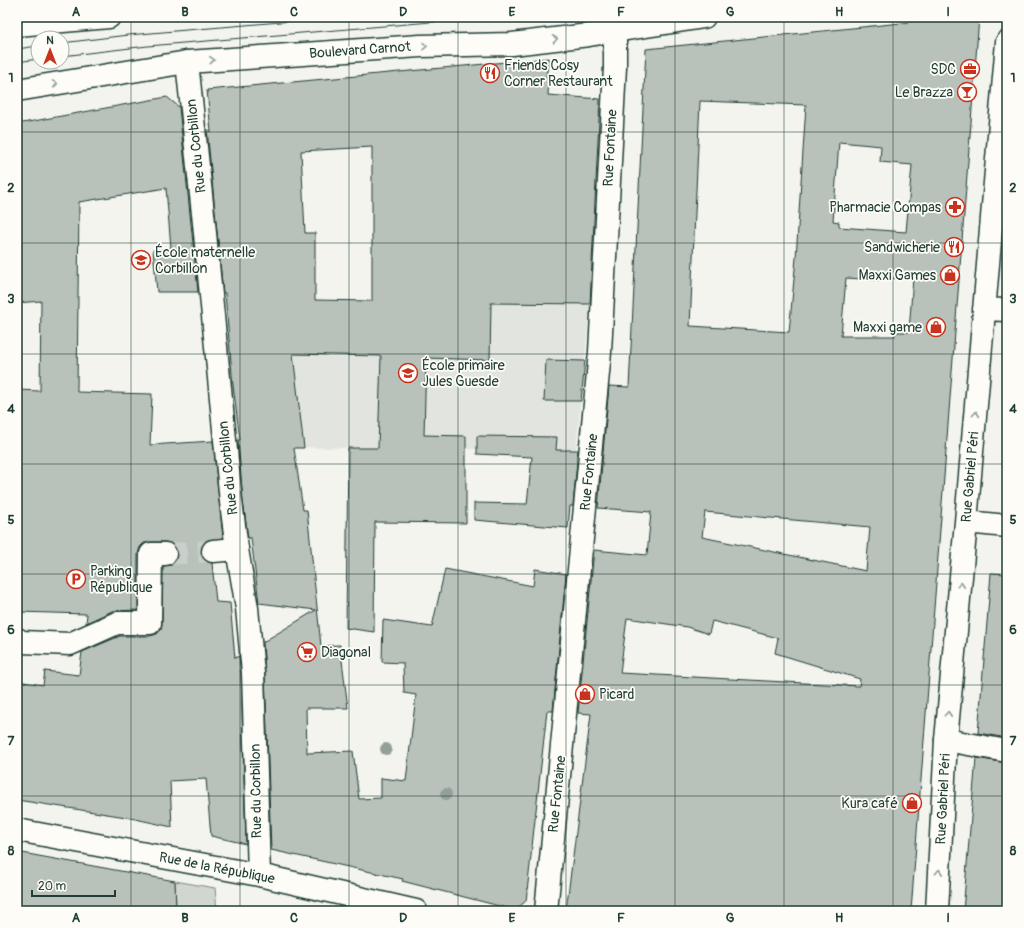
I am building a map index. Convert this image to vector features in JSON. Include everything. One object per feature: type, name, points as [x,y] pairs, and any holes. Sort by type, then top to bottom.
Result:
[{"type":"street","points":[[17,25],[109,17]]},
{"type":"street","name":"Boulevard Carnot","points":[[17,90],[187,62],[420,46],[512,44],[589,35],[696,17]]},
{"type":"street","name":"Rue Fontaine","points":[[546,911],[600,352],[615,67],[615,31]]},
{"type":"street","name":"Rue Gabriel Péri","points":[[937,911],[946,740],[1007,42]]},
{"type":"street","name":"Rue du Corbillon","points":[[187,62],[231,502],[247,608],[254,673],[259,875]]},
{"type":"street","points":[[984,309],[1007,310]]},
{"type":"street","points":[[966,522],[1007,526]]},
{"type":"street","points":[[212,551],[237,549]]},
{"type":"street","points":[[17,639],[22,642],[70,644],[98,623],[150,623],[151,554],[165,554]]},
{"type":"street","points":[[946,740],[1007,751]]},
{"type":"street","name":"Rue de la République","points":[[17,830],[259,875],[416,911]]},
{"type":"shaded area","name":"École primaire Jules Guesde","points":[[315,300],[590,304],[576,450],[240,447],[236,403]]},
{"type":"shaded area","points":[[175,881],[215,888],[217,911],[176,911]]},
{"type":"building","points":[[914,17],[930,17],[931,19],[979,17],[911,911],[566,911],[591,714],[578,713],[594,550],[647,555],[651,512],[598,508],[609,386],[629,387],[646,49],[911,22]],"holes":[[[700,101],[806,105],[796,258],[789,332],[690,326]],[[839,142],[881,146],[880,162],[912,165],[906,232],[839,227],[839,222],[833,221]],[[913,277],[909,332],[895,332],[895,336],[841,336],[846,278],[876,280]],[[705,512],[870,527],[866,571],[702,537]],[[627,618],[687,627],[709,634],[712,621],[778,638],[775,653],[860,679],[859,686],[620,673]]]},
{"type":"building","points":[[549,58],[546,78],[549,78],[548,95],[600,99],[590,304],[491,303],[490,360],[426,358],[424,435],[466,436],[466,523],[375,522],[374,632],[346,628],[348,448],[378,448],[381,356],[293,354],[304,448],[294,448],[303,510],[307,510],[321,646],[340,645],[348,708],[306,708],[307,753],[353,751],[359,799],[381,798],[381,778],[406,781],[416,695],[404,693],[403,663],[382,662],[383,620],[432,627],[445,569],[533,586],[535,569],[566,574],[553,711],[547,711],[526,901],[515,910],[402,881],[403,879],[271,850],[263,642],[316,610],[259,603],[251,538],[248,538],[243,501],[238,440],[240,440],[233,385],[225,293],[223,293],[207,129],[211,132],[207,90]],"holes":[[[372,147],[372,301],[315,300],[315,233],[305,233],[301,151]]]},
{"type":"building","points":[[167,97],[179,107],[198,292],[157,292],[153,250],[171,248],[166,188],[79,202],[77,392],[152,394],[150,445],[213,441],[223,538],[206,541],[202,545],[201,552],[203,558],[207,562],[212,563],[216,602],[230,603],[235,658],[239,656],[241,674],[246,844],[211,836],[206,779],[170,781],[172,827],[126,817],[17,800],[17,681],[43,685],[45,671],[79,675],[82,652],[120,636],[150,636],[157,634],[161,629],[162,623],[163,566],[172,565],[176,560],[177,554],[176,547],[171,543],[151,542],[144,543],[140,547],[138,554],[138,610],[112,611],[86,623],[87,614],[17,612],[17,390],[40,391],[41,301],[17,303],[17,124]]},
{"type":"building","points":[[546,360],[585,361],[581,401],[544,401]]},
{"type":"building","points":[[477,436],[557,437],[556,450],[578,450],[573,506],[570,506],[568,528],[474,520],[474,503],[527,504],[532,457],[477,454]]},
{"type":"building","points":[[991,573],[1007,574],[1007,738],[978,733]]},
{"type":"building","points":[[976,758],[1007,763],[1007,911],[963,911]]},
{"type":"building","points":[[17,852],[175,881],[176,911],[17,911]]},
{"type":"tunnel","points":[[165,554],[213,551]]},
{"type":"tram line","points":[[70,42],[128,35],[339,17]]},
{"type":"tram line","points":[[70,55],[148,46],[490,17]]},
{"type":"tram line","points":[[17,49],[30,47]]},
{"type":"tram line","points":[[17,62],[30,60]]},
{"type":"place","name":"SDC","points":[[970,69]]},
{"type":"place","name":"Friends Cosy Corner Restaurant","points":[[490,73]]},
{"type":"place","name":"Le Brazza","points":[[967,92]]},
{"type":"place","name":"Pharmacie Compas","points":[[955,207]]},
{"type":"place","name":"Sandwicherie","points":[[954,247]]},
{"type":"place","name":"École maternelle Corbillon","points":[[141,260]]},
{"type":"place","name":"Maxxi Games","points":[[950,275]]},
{"type":"place","name":"Maxxi game","points":[[936,327]]},
{"type":"place","name":"École primaire Jules Guesde","points":[[408,373]]},
{"type":"place","name":"Parking République","points":[[76,579]]},
{"type":"place","name":"Diagonal","points":[[307,652]]},
{"type":"place","name":"Picard","points":[[585,694]]},
{"type":"place","name":"Kura café","points":[[912,803]]}]
